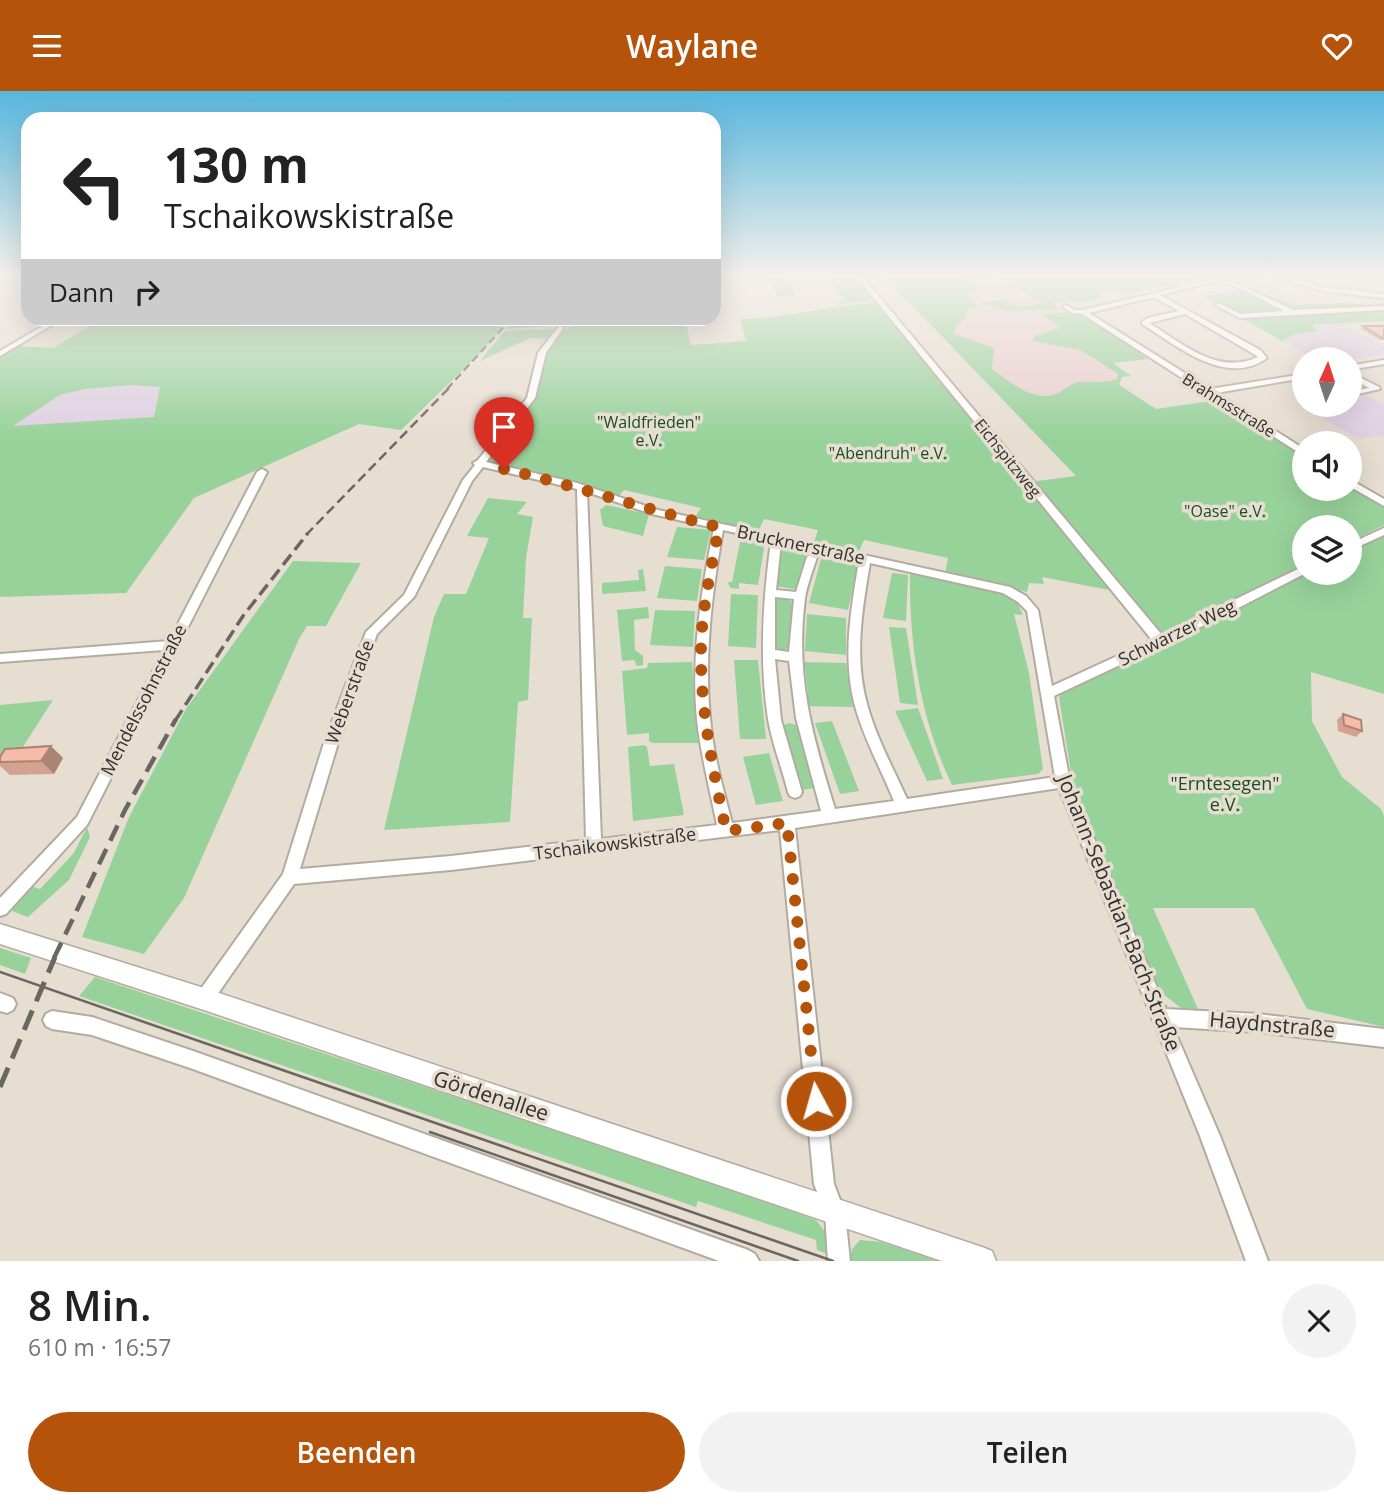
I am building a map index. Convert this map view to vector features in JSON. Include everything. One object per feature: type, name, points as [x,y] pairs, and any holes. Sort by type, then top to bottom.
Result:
[{"type":"street","points":[[0,354],[41,330]]},
{"type":"street","name":"Weberstraße","points":[[204,999],[290,877],[331,743],[372,632],[408,597],[440,531],[478,463],[531,398],[542,353],[559,330]]},
{"type":"street","name":"Eichspitzweg","points":[[903,330],[1160,641]]},
{"type":"street","name":"Brahmsstraße","points":[[1111,330],[1292,445]]},
{"type":"street","points":[[1156,330],[1216,364],[1230,365],[1263,358],[1217,330]]},
{"type":"street","points":[[1362,366],[1384,362]]},
{"type":"street","points":[[1209,392],[1292,378]]},
{"type":"street","points":[[1362,382],[1380,391]]},
{"type":"street","points":[[1362,393],[1380,391]]},
{"type":"street","name":"Brucknerstraße","points":[[478,463],[582,488],[655,512],[941,576]]},
{"type":"street","name":"Mendelssohnstraße","points":[[0,909],[82,821],[262,472]]},
{"type":"street","points":[[582,488],[594,847]]},
{"type":"street","points":[[1362,490],[1384,503]]},
{"type":"street","points":[[719,527],[706,592],[701,659],[707,745],[726,831]]},
{"type":"street","points":[[1362,542],[1384,531]]},
{"type":"street","points":[[776,541],[770,593],[769,654],[775,717],[795,792]]},
{"type":"street","points":[[812,557],[800,596],[795,657],[796,691],[800,716],[830,816]]},
{"type":"street","points":[[865,559],[854,618],[858,691],[863,714],[902,805]]},
{"type":"street","name":"Johann-Sebastian-Bach-Straße","points":[[941,576],[1006,590],[1023,599],[1032,610],[1063,782],[1232,1191],[1257,1261]]},
{"type":"street","name":"Schwarzer Weg","points":[[1049,693],[1292,576]]},
{"type":"street","points":[[770,593],[800,596]]},
{"type":"street","points":[[0,658],[173,645]]},
{"type":"street","points":[[769,654],[795,657]]},
{"type":"street","points":[[775,717],[800,716]]},
{"type":"street","name":"Tschaikowskistraße","points":[[290,877],[451,863],[726,831],[1063,782]]},
{"type":"street","points":[[787,823],[824,1184],[835,1213],[839,1261]]},
{"type":"street","name":"Gördenallee","points":[[0,934],[204,999],[982,1261]]},
{"type":"street","name":"Haydnstraße","points":[[1160,1017],[1258,1023],[1384,1038]]},
{"type":"street","points":[[52,1020],[92,1026],[193,1060],[748,1261]]},
{"type":"shaded area","points":[[936,330],[1062,330],[1123,374],[1119,384],[1156,409],[1033,429]]},
{"type":"shaded area","points":[[1317,330],[1353,330],[1384,346],[1384,354],[1362,358],[1362,347],[1294,347],[1282,341],[1292,335]]},
{"type":"shaded area","points":[[131,385],[160,387],[154,417],[12,427],[60,395],[85,389]]},
{"type":"shaded area","points":[[1362,396],[1384,405],[1384,435],[1362,439],[1362,431],[1345,431],[1320,417],[1362,417]]},
{"type":"green space","points":[[83,330],[500,330],[479,354],[401,430],[359,424],[194,498],[126,593],[0,597],[0,355],[16,346],[53,348]],"holes":[[[131,385],[160,387],[154,417],[13,426],[60,395],[85,389]]]},
{"type":"green space","points":[[553,330],[545,339],[530,338],[480,361],[505,331]]},
{"type":"green space","points":[[566,330],[687,330],[691,345],[746,341],[743,330],[901,330],[1114,591],[1042,577],[1044,584],[1029,583],[1027,592],[945,574],[948,558],[864,540],[858,554],[813,545],[818,530],[764,519],[757,534],[661,510],[695,517],[701,508],[624,490],[617,498],[488,461],[533,400],[540,365],[546,352]]},
{"type":"green space","name":"\"Oase\" e.V.","points":[[935,330],[955,330],[954,334],[994,348],[992,369],[1030,393],[1048,396],[1076,383],[1114,380],[1118,378],[1118,374],[1081,350],[1033,341],[1034,336],[1055,330],[1104,330],[1148,359],[1113,363],[1131,376],[1122,377],[1119,385],[1156,409],[1218,400],[1292,448],[1292,501],[1362,501],[1362,494],[1384,508],[1384,525],[1362,536],[1362,515],[1292,515],[1292,570],[1159,636],[1030,482],[1076,476]]},
{"type":"green space","points":[[1262,330],[1319,331],[1292,335],[1282,341]]},
{"type":"green space","points":[[488,498],[527,502],[517,514],[533,517],[526,558],[523,618],[532,618],[528,700],[518,702],[510,822],[384,830],[434,617],[444,594],[466,594],[489,538],[467,536]]},
{"type":"green space","points":[[606,505],[649,514],[643,536],[603,526],[600,510]]},
{"type":"green space","points":[[677,527],[711,530],[704,560],[667,557]]},
{"type":"green space","name":"\"Erntesegen\" e.V.","points":[[1384,534],[1384,694],[1311,672],[1312,721],[1342,777],[1381,809],[1384,816],[1384,1027],[1307,1009],[1254,908],[1153,908],[1198,1009],[1181,1008],[1158,990],[1081,809],[1072,779],[1059,697],[1065,691],[1292,579],[1292,585],[1362,585],[1362,544]]},
{"type":"green space","points":[[741,537],[765,542],[758,585],[739,583],[739,589],[730,588],[728,582],[732,582]]},
{"type":"green space","points":[[780,545],[807,551],[794,589],[775,586]]},
{"type":"green space","points":[[822,555],[859,562],[848,610],[809,603]]},
{"type":"green space","points":[[293,561],[361,563],[326,626],[307,626],[299,639],[184,898],[144,954],[82,937],[129,817],[186,709]]},
{"type":"green space","points":[[665,566],[702,569],[697,601],[657,598]]},
{"type":"green space","points":[[643,569],[646,591],[602,594],[602,583],[639,580],[638,570]]},
{"type":"green space","points":[[892,573],[908,575],[906,621],[883,618]]},
{"type":"green space","points":[[910,574],[1008,593],[1016,600],[1023,615],[1014,614],[1029,673],[1043,769],[1038,774],[952,785],[932,735],[919,683],[912,628]]},
{"type":"green space","points":[[731,594],[758,595],[756,648],[728,646]]},
{"type":"green space","points":[[777,597],[785,597],[792,603],[789,647],[783,651],[773,646],[774,600]]},
{"type":"green space","points":[[648,607],[649,618],[634,620],[635,650],[643,656],[643,665],[637,666],[634,660],[622,661],[617,610]]},
{"type":"green space","points":[[655,610],[695,611],[693,647],[650,645]]},
{"type":"green space","points":[[807,614],[846,618],[846,655],[805,651]]},
{"type":"green space","points":[[889,627],[906,628],[918,705],[900,703]]},
{"type":"green space","points":[[734,660],[758,660],[766,739],[740,739]]},
{"type":"green space","points":[[692,662],[698,743],[653,743],[649,741],[649,733],[627,735],[622,671],[647,668],[648,663]]},
{"type":"green space","points":[[799,662],[846,663],[853,707],[801,706],[800,694],[808,694],[805,667],[799,666]]},
{"type":"green space","points":[[53,700],[17,756],[0,763],[0,705]]},
{"type":"green space","points":[[918,708],[943,779],[927,781],[895,711]]},
{"type":"green space","points":[[832,721],[859,791],[840,794],[815,723]]},
{"type":"green space","points":[[784,725],[796,725],[815,788],[801,790],[783,729]]},
{"type":"green space","points":[[628,747],[647,747],[650,766],[674,764],[684,815],[633,821]]},
{"type":"green space","points":[[769,753],[783,801],[756,805],[743,757]]},
{"type":"green space","points":[[87,827],[90,837],[69,880],[28,917],[12,911],[27,885],[40,889],[74,853]]},
{"type":"green space","points":[[0,948],[31,958],[25,974],[0,965]]},
{"type":"green space","points":[[95,977],[728,1188],[816,1220],[826,1233],[827,1254],[817,1250],[816,1240],[698,1201],[696,1207],[79,996]]},
{"type":"green space","points":[[860,1240],[881,1242],[939,1261],[850,1261],[852,1249]]},
{"type":"building","points":[[1369,330],[1384,330],[1382,338]]},
{"type":"building","points":[[1343,714],[1361,720],[1362,731],[1344,725]]},
{"type":"building","points":[[51,746],[41,761],[0,762],[5,749]]},
{"type":"tram line","points":[[0,972],[833,1261]]},
{"type":"tram line","points":[[430,1132],[798,1261]]},
{"type":"railway","points":[[447,389],[501,330]]},
{"type":"railway","points":[[306,535],[449,388]]},
{"type":"railway","points":[[175,721],[243,616],[308,533]]},
{"type":"railway","points":[[54,958],[125,810],[176,719]]},
{"type":"railway","points":[[0,1087],[55,957]]},
{"type":"route","points":[[504,469],[574,485],[613,500],[719,527],[706,592],[701,646],[704,720],[709,758],[726,831],[787,823],[816,1101]]},
{"type":"park label","name":"\"Waldfrieden\" e.V.","points":[[649,431]]},
{"type":"park label","name":"\"Abendruh\" e.V.","points":[[888,453]]}]
